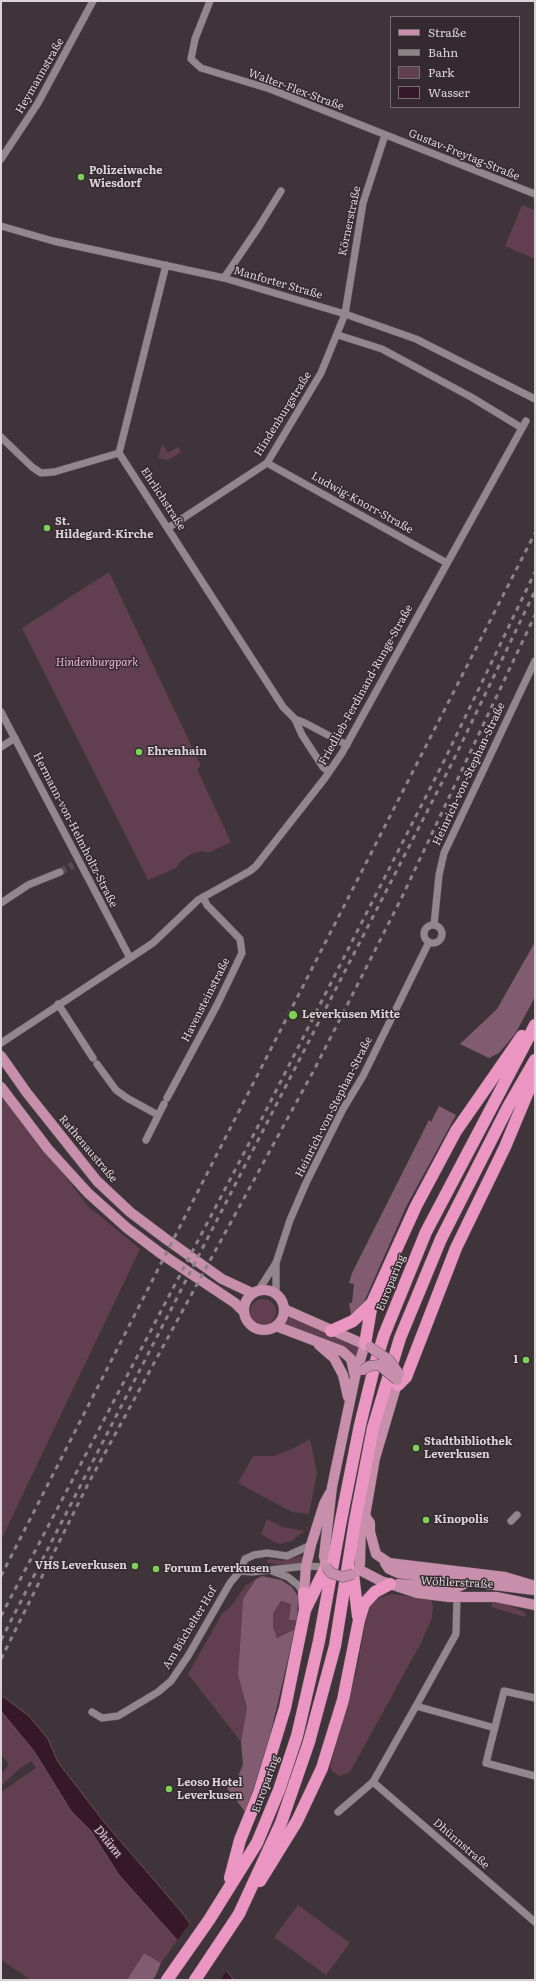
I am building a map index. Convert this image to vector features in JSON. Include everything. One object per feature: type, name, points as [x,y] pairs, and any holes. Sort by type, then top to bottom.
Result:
[{"type":"highway","points":[[368,1346],[372,1303],[404,1231],[440,1158],[456,1131],[535,1017]]},
{"type":"highway","name":"Europaring","points":[[167,1980],[209,1920],[226,1890],[258,1843],[279,1790],[297,1736],[319,1640],[360,1425],[375,1364],[384,1335],[426,1232],[535,1025]]},
{"type":"highway","points":[[239,1914],[281,1823],[309,1742],[335,1646],[354,1521],[372,1428],[400,1338],[441,1239],[508,1107],[535,1060]]},
{"type":"highway","points":[[398,1379],[406,1377],[456,1248],[505,1147],[535,1075]]},
{"type":"highway","points":[[331,1331],[353,1321],[372,1303]]},
{"type":"highway","points":[[305,1610],[326,1567]]},
{"type":"highway","points":[[355,1572],[354,1590],[359,1620]]},
{"type":"highway","points":[[195,1980],[280,1852],[297,1821],[322,1768],[343,1700],[359,1620],[364,1604],[370,1597],[390,1584]]},
{"type":"highway","points":[[226,1890],[240,1840],[259,1793],[273,1750],[293,1671],[305,1610],[304,1593]]},
{"type":"main road","name":"Rathenaustraße","points":[[1,1056],[46,1118],[97,1181],[130,1212],[222,1279],[255,1292]]},
{"type":"main road","points":[[1,1087],[48,1149],[88,1193],[127,1228],[154,1249],[235,1303],[243,1311],[249,1324],[255,1329],[269,1330],[276,1326],[280,1322],[284,1309],[276,1294],[264,1290],[255,1292],[247,1298],[243,1311]]},
{"type":"main road","points":[[284,1309],[368,1346],[389,1360],[398,1379],[375,1458],[365,1516],[361,1521],[361,1557],[355,1572],[343,1577],[332,1573],[326,1567],[324,1556],[332,1487],[349,1405],[355,1377],[368,1346]]},
{"type":"main road","points":[[276,1326],[342,1351],[351,1359],[355,1377]]},
{"type":"main road","points":[[312,1340],[334,1358],[343,1375],[347,1387],[349,1405]]},
{"type":"main road","points":[[355,1377],[369,1366],[380,1366],[398,1379]]},
{"type":"main road","points":[[304,1593],[306,1566],[311,1545],[324,1504],[332,1487]]},
{"type":"main road","name":"Wöhlerstraße","points":[[365,1516],[370,1523],[370,1532],[376,1554],[384,1561],[389,1569],[398,1574],[535,1590]]},
{"type":"main road","name":"Wöhlerstraße","points":[[384,1561],[394,1565],[505,1577],[535,1586]]},
{"type":"main road","name":"Wöhlerstraße","points":[[355,1572],[417,1593],[457,1597],[496,1596],[535,1605]]},
{"type":"main road","points":[[390,1584],[458,1588],[480,1574]]},
{"type":"street","name":"Heymannstraße","points":[[1,159],[38,104],[93,1]]},
{"type":"street","name":"Walter-Flex-Straße","points":[[210,1],[195,40],[191,59],[201,68],[270,89],[385,135]]},
{"type":"street","name":"Gustav-Freytag-Straße","points":[[385,135],[535,194]]},
{"type":"street","name":"Körnerstraße","points":[[345,314],[363,203],[385,135]]},
{"type":"street","points":[[224,278],[281,191]]},
{"type":"street","name":"Manforter Straße","points":[[1,226],[53,241],[224,278],[345,314],[416,339],[535,399]]},
{"type":"street","points":[[1,437],[32,467],[41,473],[54,472],[119,453],[166,265]]},
{"type":"street","name":"Hindenburgstraße","points":[[168,528],[267,463],[321,373],[338,335],[345,314]]},
{"type":"street","points":[[338,335],[382,349],[471,397],[522,428]]},
{"type":"street","name":"Friedlieb-Ferdinand-Runge-Straße","points":[[1,1042],[161,937],[203,897],[250,871],[329,772],[347,744],[526,421]]},
{"type":"street","name":"Ehrlichstraße","points":[[119,453],[283,707],[295,720],[302,735],[323,767],[329,772]]},
{"type":"street","name":"Ludwig-Knorr-Straße","points":[[267,463],[447,563]]},
{"type":"street","name":"Heinrich-von-Stephan-Straße","points":[[434,925],[439,875],[444,853],[535,661]]},
{"type":"street","name":"Hermann-von-Helmholtz-Straße","points":[[1,712],[76,864],[130,958]]},
{"type":"street","name":"Ehrlichstraße","points":[[295,720],[305,723],[347,744]]},
{"type":"street","points":[[1,747],[15,738]]},
{"type":"street","points":[[1,903],[28,885],[60,872]]},
{"type":"street","name":"Havensteinstraße","points":[[146,1140],[217,1005],[242,953],[240,939],[207,905],[203,897]]},
{"type":"street","name":"Heinrich-von-Stephan-Straße","points":[[434,925],[441,928],[441,939],[436,943],[429,942],[425,940],[424,931],[426,927],[434,925]]},
{"type":"street","name":"Heinrich-von-Stephan-Straße","points":[[255,1292],[276,1263],[290,1220],[306,1183],[382,1038],[429,942]]},
{"type":"street","points":[[58,1004],[116,1090],[127,1098],[158,1115]]},
{"type":"street","name":"Heinrich-von-Stephan-Straße","points":[[276,1263],[276,1294]]},
{"type":"street","name":"Am Büchelter Hof","points":[[92,1712],[102,1718],[118,1716],[158,1692],[171,1681],[188,1656],[230,1583],[240,1571],[245,1559],[254,1555],[267,1553],[287,1556],[311,1545]]},
{"type":"street","points":[[240,1571],[252,1572],[306,1566],[326,1567]]},
{"type":"street","points":[[266,1570],[288,1578],[298,1585],[304,1593]]},
{"type":"street","points":[[338,1812],[373,1782],[456,1634],[457,1597]]},
{"type":"street","points":[[535,1698],[504,1691],[486,1764],[535,1776]]},
{"type":"street","points":[[416,1706],[495,1728]]},
{"type":"street","name":"Dhünnstraße","points":[[373,1782],[535,1922]]},
{"type":"green space","points":[[522,205],[535,210],[535,259],[505,246]]},
{"type":"green space","points":[[162,444],[168,453],[178,447],[181,452],[168,460],[158,458]]},
{"type":"green space","name":"Hindenburgpark","points":[[109,572],[201,766],[197,769],[231,842],[208,853],[202,851],[191,854],[182,860],[176,868],[148,880],[22,628]]},
{"type":"green space","points":[[1,1094],[88,1206],[140,1249],[1,1540]]},
{"type":"green space","points":[[263,1299],[272,1303],[276,1312],[272,1321],[263,1325],[254,1321],[250,1312],[254,1303]]},
{"type":"green space","points":[[289,1317],[360,1346],[356,1358],[352,1354],[285,1325]]},
{"type":"green space","points":[[310,1439],[317,1473],[309,1514],[292,1512],[238,1483],[253,1456],[273,1456],[292,1449]]},
{"type":"green space","points":[[267,1519],[283,1527],[304,1531],[292,1541],[280,1544],[261,1534]]},
{"type":"green space","points":[[301,1556],[303,1557],[302,1563],[284,1566],[266,1562],[269,1559],[282,1561]]},
{"type":"green space","points":[[256,1579],[243,1599],[238,1675],[247,1708],[241,1742],[188,1674],[222,1614],[231,1606],[245,1586]]},
{"type":"green space","points":[[391,1594],[431,1599],[433,1606],[432,1618],[421,1643],[350,1772],[340,1776],[332,1771],[330,1767],[356,1673],[366,1620],[370,1607],[379,1598]]},
{"type":"green space","points":[[281,1601],[291,1604],[289,1620],[297,1620],[295,1629],[277,1638],[273,1627],[273,1613]]},
{"type":"green space","points":[[493,1601],[504,1603],[526,1613],[525,1617],[491,1607]]},
{"type":"green space","points":[[1,1711],[34,1751],[71,1811],[91,1831],[119,1875],[178,1939],[161,1963],[144,1953],[127,1980],[31,1980],[1,1960],[1,1792],[36,1768],[31,1761],[18,1770],[1,1786],[1,1775],[9,1764],[1,1755]]},
{"type":"green space","points":[[298,1905],[350,1943],[326,1975],[274,1937]]},
{"type":"shaded area","points":[[535,942],[535,997],[515,1034],[499,1053],[489,1058],[460,1044],[497,1009]]},
{"type":"shaded area","points":[[439,1106],[456,1115],[406,1207],[364,1302],[360,1308],[351,1315],[349,1303],[352,1303],[354,1284],[349,1283],[352,1273],[429,1120],[431,1122]]},
{"type":"shaded area","points":[[262,1576],[281,1580],[292,1587],[298,1596],[297,1620],[289,1620],[291,1604],[281,1601],[273,1613],[273,1627],[277,1638],[295,1629],[270,1736],[246,1813],[227,1788],[237,1779],[243,1764],[241,1742],[247,1708],[238,1675],[243,1599],[256,1579]]},
{"type":"shaded area","points":[[144,1953],[161,1963],[155,1977],[152,1980],[127,1980]]},
{"type":"water","name":"Dhünn","points":[[1,1695],[29,1716],[48,1739],[58,1762],[104,1822],[179,1909],[234,1980],[213,1980],[119,1875],[91,1831],[71,1811],[34,1751],[1,1711]]},
{"type":"pier","points":[[191,1921],[228,1969],[220,1980],[210,1980],[177,1941]]},
{"type":"tunnel","points":[[60,872],[73,865]]},
{"type":"railway","points":[[1,1576],[535,533]]},
{"type":"railway","points":[[1,1616],[255,1132],[445,759],[535,572]]},
{"type":"railway","points":[[1,1640],[452,763],[535,591]]},
{"type":"railway","points":[[1,1659],[88,1484],[314,1070],[402,897],[535,615]]},
{"type":"place","name":"Polizeiwache Wiesdorf","points":[[81,177]]},
{"type":"place","name":"St. Hildegard-Kirche","points":[[47,528]]},
{"type":"place","name":"Ehrenhain","points":[[139,752]]},
{"type":"place","name":"Leverkusen Mitte","points":[[293,1015]]},
{"type":"place","name":"1","points":[[526,1360]]},
{"type":"place","name":"Stadtbibliothek Leverkusen","points":[[416,1448]]},
{"type":"place","name":"Kinopolis","points":[[426,1520]]},
{"type":"place","name":"VHS Leverkusen","points":[[135,1566]]},
{"type":"place","name":"Forum Leverkusen","points":[[156,1569]]},
{"type":"place","name":"Leoso Hotel Leverkusen","points":[[169,1789]]}]
